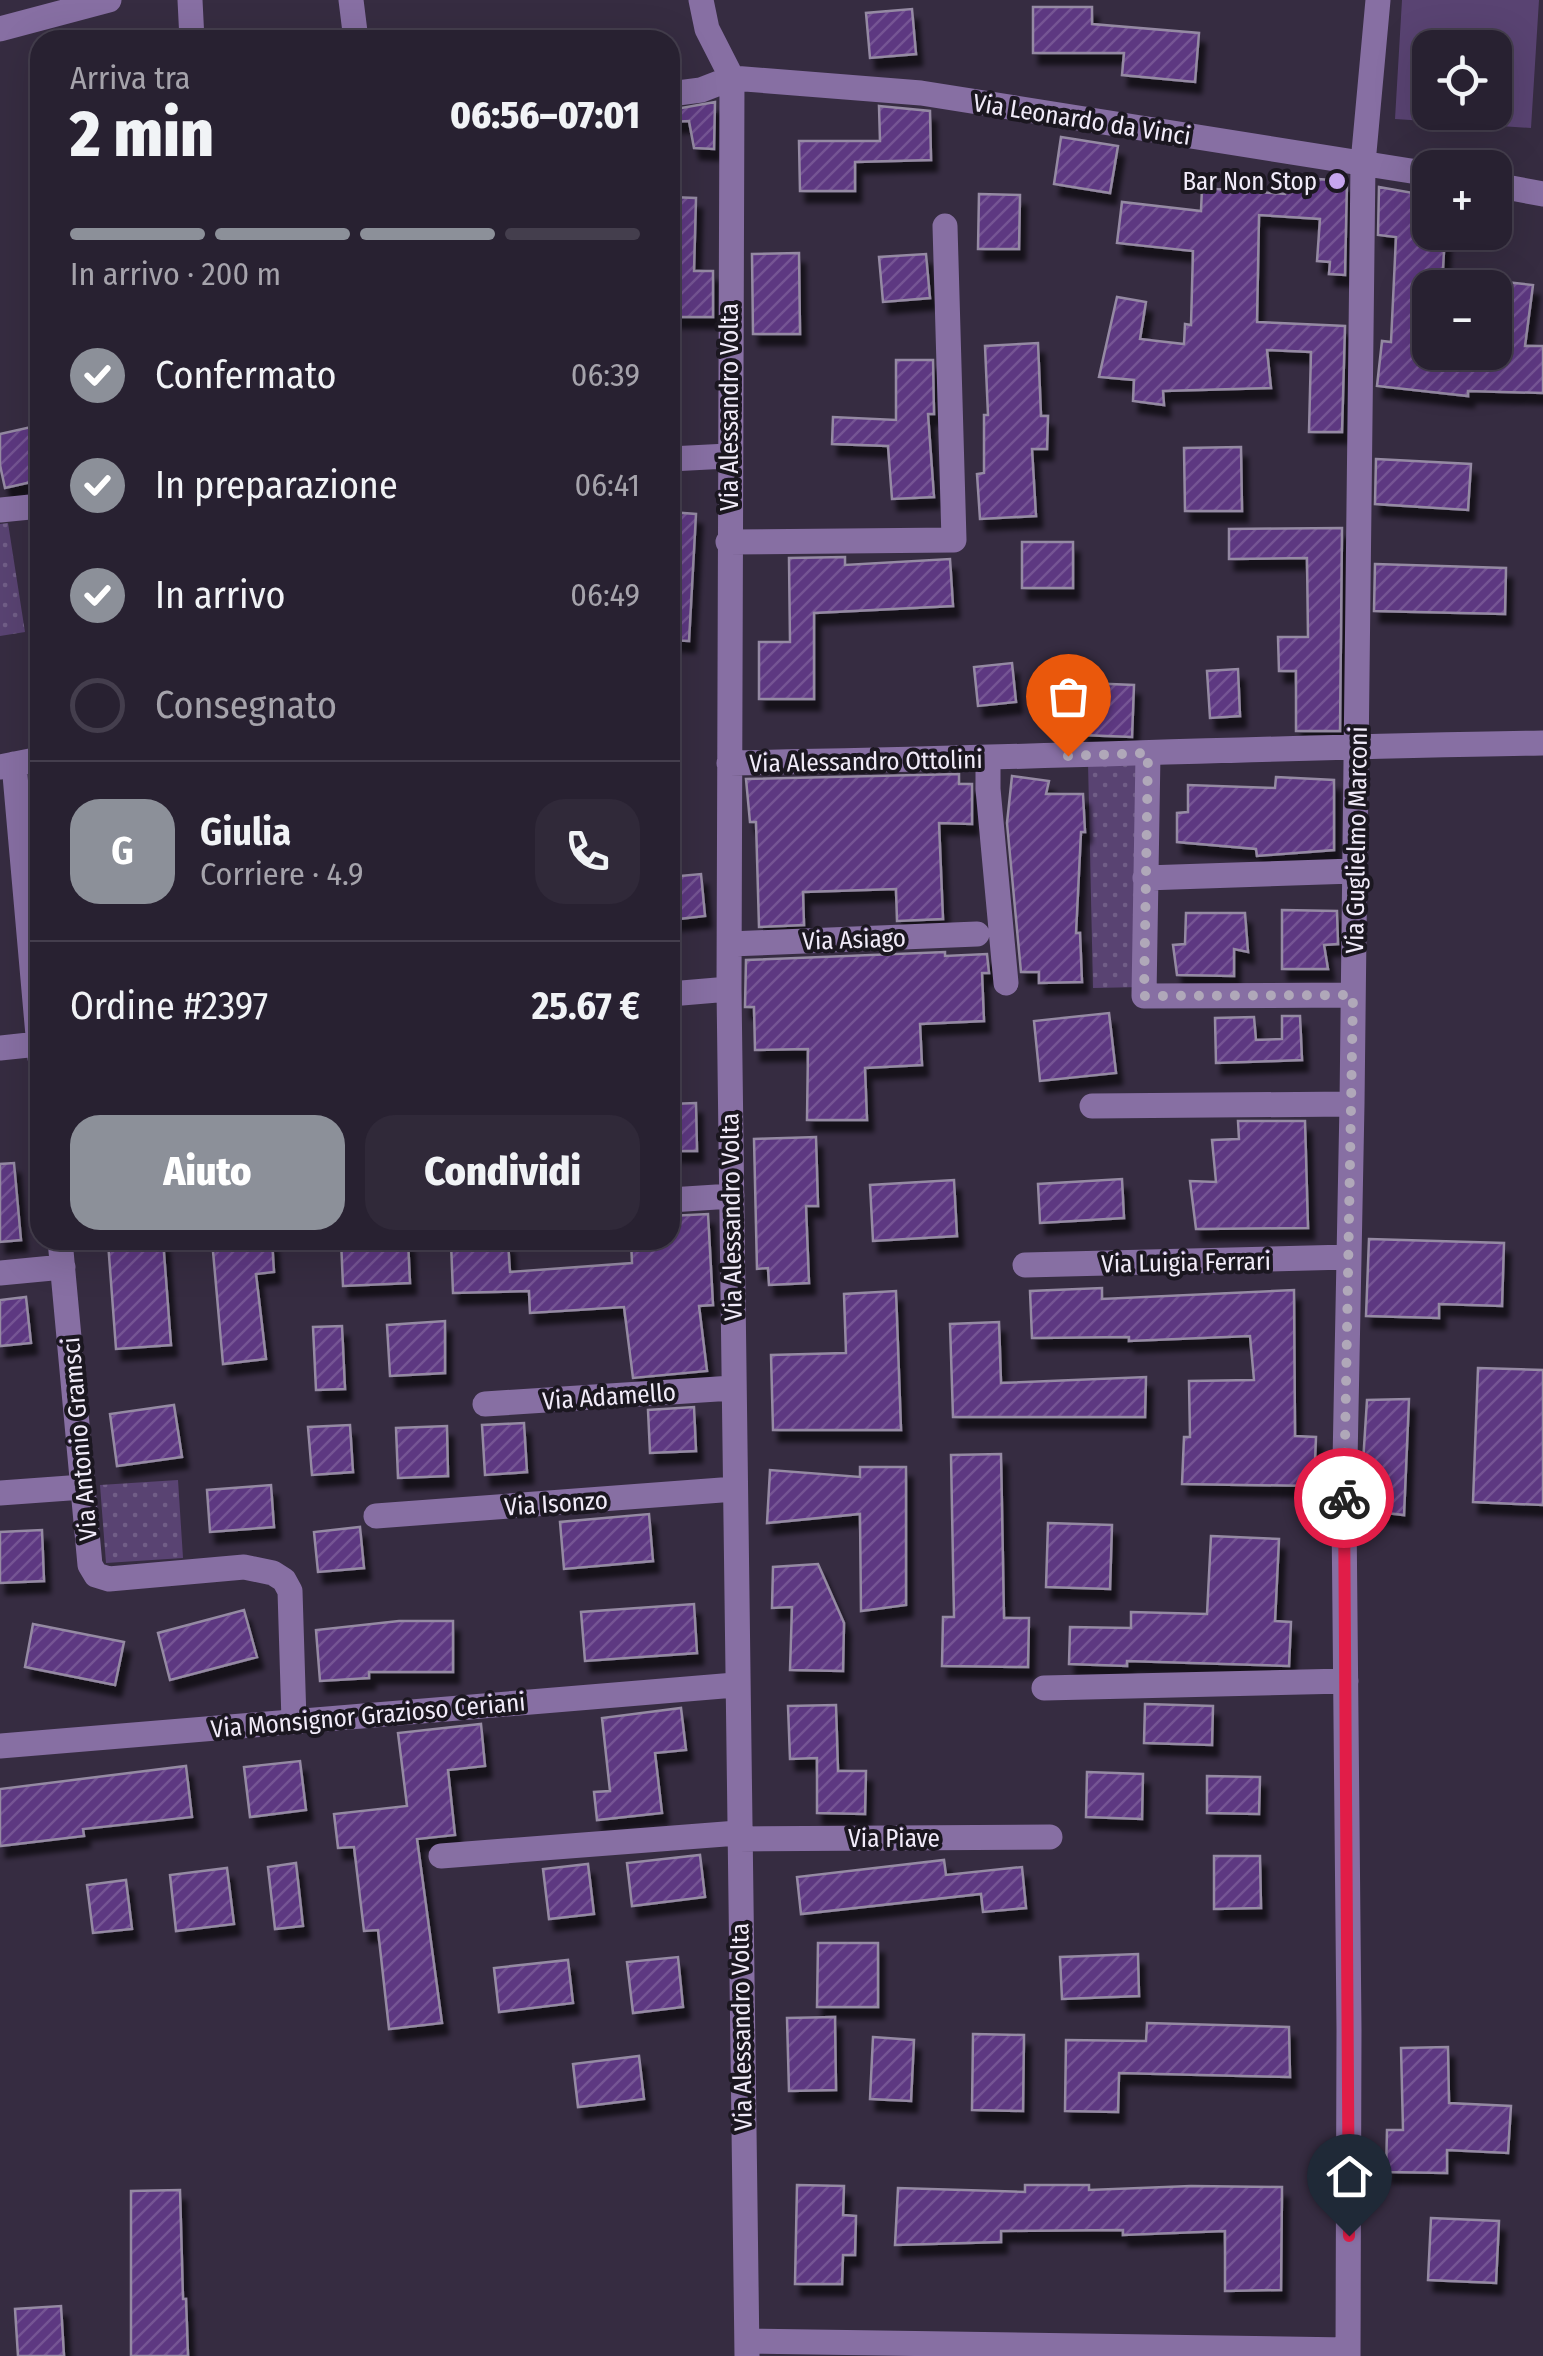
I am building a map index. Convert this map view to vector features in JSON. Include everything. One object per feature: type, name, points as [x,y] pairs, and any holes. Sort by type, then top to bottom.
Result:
[{"type":"street","points":[[190,0],[192,30]]},
{"type":"street","points":[[351,0],[355,30]]},
{"type":"street","points":[[680,93],[701,90],[732,78],[707,29],[701,0]]},
{"type":"street","name":"Via Guglielmo Marconi","points":[[1348,2353],[1344,1513],[1363,163],[1378,0]]},
{"type":"street","points":[[0,28],[102,1]]},
{"type":"street","name":"Via Leonardo da Vinci","points":[[732,78],[920,94],[1412,171]]},
{"type":"street","name":"Via Alessandro Volta","points":[[732,78],[728,989],[747,2348]]},
{"type":"street","points":[[1512,189],[1543,194]]},
{"type":"street","points":[[728,542],[954,540],[945,226]]},
{"type":"street","points":[[680,458],[728,456]]},
{"type":"street","points":[[0,510],[30,507]]},
{"type":"street","points":[[1543,729],[1543,744]]},
{"type":"street","name":"Via Alessandro Ottolini","points":[[729,763],[988,760],[1357,746],[1543,744]]},
{"type":"street","points":[[1148,753],[1144,996],[1353,995]]},
{"type":"street","points":[[988,760],[1006,984]]},
{"type":"street","points":[[7,766],[30,971]]},
{"type":"street","points":[[1145,878],[1354,872]]},
{"type":"street","name":"Via Asiago","points":[[730,944],[978,934]]},
{"type":"street","points":[[680,993],[728,989]]},
{"type":"street","points":[[0,1048],[30,1050]]},
{"type":"street","points":[[1092,1106],[1352,1104]]},
{"type":"street","points":[[680,1199],[732,1196]]},
{"type":"street","name":"Via Antonio Gramsci","points":[[61,1250],[90,1565],[96,1575],[109,1579],[244,1567],[273,1572],[284,1580],[290,1592],[294,1721]]},
{"type":"street","name":"Via Luigia Ferrari","points":[[1025,1264],[1348,1257]]},
{"type":"street","points":[[0,1273],[63,1267]]},
{"type":"street","name":"Via Adamello","points":[[485,1404],[733,1388]]},
{"type":"street","points":[[0,1493],[83,1487]]},
{"type":"street","name":"Via Isonzo","points":[[376,1516],[735,1489]]},
{"type":"street","points":[[1044,1688],[1346,1681]]},
{"type":"street","name":"Via Monsignor Grazioso Ceriani","points":[[0,1746],[736,1685]]},
{"type":"street","name":"Via Piave","points":[[441,1856],[738,1836],[1050,1837]]},
{"type":"street","points":[[747,2348],[1348,2353]]},
{"type":"shaded area","points":[[1402,0],[1539,0],[1531,128],[1512,127],[1512,30],[1412,30],[1412,120],[1395,119]]},
{"type":"shaded area","points":[[8,523],[25,632],[0,636],[0,524]]},
{"type":"shaded area","points":[[1138,761],[1143,987],[1093,988],[1088,762]]},
{"type":"shaded area","points":[[178,1480],[183,1558],[106,1563],[100,1485]]},
{"type":"building","points":[[1033,7],[1092,7],[1092,24],[1199,33],[1195,82],[1122,75],[1124,53],[1033,53]]},
{"type":"building","points":[[912,9],[916,54],[870,58],[866,13]]},
{"type":"building","points":[[715,102],[714,149],[694,148],[689,121],[680,121],[680,108]]},
{"type":"building","points":[[879,106],[930,111],[931,160],[855,162],[855,191],[800,191],[799,141],[880,141]]},
{"type":"building","points":[[1061,137],[1118,146],[1110,193],[1054,184]]},
{"type":"building","points":[[1286,177],[1347,181],[1345,275],[1329,274],[1330,262],[1317,261],[1320,219],[1259,215],[1257,322],[1345,326],[1342,432],[1309,432],[1311,352],[1267,350],[1271,388],[1163,391],[1164,405],[1133,401],[1134,380],[1099,377],[1117,297],[1146,302],[1140,339],[1184,344],[1185,324],[1191,325],[1193,251],[1117,243],[1122,202],[1201,211],[1202,188],[1285,194]]},
{"type":"building","points":[[1379,187],[1412,193],[1412,250],[1444,250],[1443,270],[1412,270],[1412,370],[1512,370],[1512,283],[1533,285],[1525,346],[1543,346],[1543,393],[1468,391],[1468,396],[1377,386],[1382,341],[1391,342],[1396,237],[1378,235]]},
{"type":"building","points":[[979,194],[1020,195],[1019,249],[978,249]]},
{"type":"building","points":[[680,197],[696,198],[694,271],[713,271],[713,317],[680,317]]},
{"type":"building","points":[[799,253],[800,334],[753,334],[752,254]]},
{"type":"building","points":[[926,254],[930,298],[883,302],[879,257]]},
{"type":"building","points":[[1038,343],[1041,416],[1048,416],[1047,449],[1032,449],[1036,516],[980,519],[977,474],[984,473],[984,415],[988,415],[985,346]]},
{"type":"building","points":[[896,360],[933,360],[934,414],[928,414],[934,497],[892,499],[888,446],[832,444],[833,417],[896,420]]},
{"type":"building","points":[[30,427],[30,482],[5,488],[0,434]]},
{"type":"building","points":[[1241,447],[1242,511],[1185,511],[1184,448]]},
{"type":"building","points":[[1376,459],[1471,464],[1468,510],[1375,504]]},
{"type":"building","points":[[680,513],[696,514],[689,641],[680,641]]},
{"type":"building","points":[[1342,528],[1340,731],[1296,731],[1296,671],[1279,671],[1278,637],[1308,637],[1307,558],[1229,559],[1229,529]]},
{"type":"building","points":[[1022,542],[1073,542],[1073,588],[1022,588]]},
{"type":"building","points":[[845,557],[845,565],[950,559],[953,606],[814,613],[814,699],[759,699],[759,642],[790,642],[789,558]]},
{"type":"building","points":[[1375,564],[1506,568],[1505,614],[1374,611]]},
{"type":"building","points":[[1012,663],[1016,702],[978,706],[974,667]]},
{"type":"building","points":[[1238,669],[1240,716],[1210,718],[1207,671]]},
{"type":"building","points":[[1085,683],[1134,685],[1132,737],[1082,735]]},
{"type":"building","points":[[959,774],[959,784],[972,784],[972,824],[939,823],[943,919],[897,921],[896,889],[803,892],[804,925],[759,927],[756,822],[750,822],[746,779]]},
{"type":"building","points":[[1012,776],[1049,781],[1046,794],[1083,794],[1085,832],[1081,832],[1076,933],[1080,933],[1082,982],[1039,983],[1039,972],[1021,972],[1007,823]]},
{"type":"building","points":[[1276,777],[1334,780],[1334,850],[1257,856],[1256,849],[1177,842],[1177,813],[1188,812],[1188,785],[1275,788]]},
{"type":"building","points":[[701,874],[705,916],[680,919],[680,876]]},
{"type":"building","points":[[1282,910],[1337,911],[1338,944],[1324,945],[1328,969],[1282,969]]},
{"type":"building","points":[[1186,913],[1245,913],[1248,952],[1234,949],[1234,976],[1177,975],[1173,945],[1185,944]]},
{"type":"building","points":[[945,952],[945,956],[987,954],[989,973],[982,973],[984,1021],[920,1024],[922,1065],[865,1068],[867,1120],[807,1120],[808,1049],[755,1050],[754,1007],[745,1007],[746,960]]},
{"type":"building","points":[[1109,1013],[1116,1073],[1040,1081],[1034,1021]]},
{"type":"building","points":[[1282,1016],[1300,1016],[1302,1060],[1216,1063],[1215,1018],[1254,1017],[1256,1040],[1282,1039]]},
{"type":"building","points":[[696,1103],[697,1151],[680,1151],[680,1104]]},
{"type":"building","points":[[1238,1121],[1305,1121],[1308,1228],[1196,1229],[1190,1181],[1216,1182],[1212,1140],[1239,1139]]},
{"type":"building","points":[[816,1137],[818,1206],[806,1206],[809,1283],[769,1285],[768,1268],[757,1269],[754,1139]]},
{"type":"building","points":[[14,1163],[21,1240],[0,1242],[0,1164]]},
{"type":"building","points":[[1122,1179],[1124,1218],[1040,1223],[1038,1184]]},
{"type":"building","points":[[954,1180],[957,1236],[873,1241],[870,1185]]},
{"type":"building","points":[[708,1214],[713,1305],[699,1306],[707,1371],[633,1378],[624,1307],[530,1313],[529,1291],[453,1293],[451,1250],[509,1250],[510,1272],[632,1263],[631,1250],[680,1250],[680,1215]]},
{"type":"building","points":[[1369,1239],[1504,1243],[1502,1306],[1439,1304],[1439,1318],[1366,1316]]},
{"type":"building","points":[[109,1250],[164,1250],[171,1345],[116,1349]]},
{"type":"building","points":[[213,1250],[273,1250],[274,1272],[256,1274],[266,1359],[223,1364]]},
{"type":"building","points":[[341,1250],[408,1250],[410,1283],[343,1286]]},
{"type":"building","points":[[1102,1288],[1102,1299],[1294,1290],[1295,1436],[1316,1437],[1314,1486],[1182,1484],[1184,1437],[1190,1437],[1189,1381],[1254,1380],[1250,1336],[1129,1341],[1129,1337],[1032,1338],[1030,1291]]},
{"type":"building","points":[[896,1291],[901,1430],[773,1430],[771,1355],[846,1353],[844,1294]]},
{"type":"building","points":[[26,1297],[31,1343],[0,1346],[0,1300]]},
{"type":"building","points":[[445,1321],[445,1373],[390,1376],[387,1325]]},
{"type":"building","points":[[999,1322],[1001,1383],[1146,1377],[1145,1417],[953,1417],[950,1324]]},
{"type":"building","points":[[342,1326],[345,1389],[316,1390],[313,1327]]},
{"type":"building","points":[[1478,1368],[1543,1370],[1543,1505],[1473,1502]]},
{"type":"building","points":[[1409,1399],[1404,1515],[1360,1510],[1367,1400]]},
{"type":"building","points":[[174,1405],[182,1457],[117,1466],[110,1414]]},
{"type":"building","points":[[694,1407],[696,1451],[650,1453],[648,1410]]},
{"type":"building","points":[[524,1423],[527,1472],[485,1475],[482,1425]]},
{"type":"building","points":[[350,1425],[353,1472],[312,1475],[308,1427]]},
{"type":"building","points":[[447,1426],[448,1476],[398,1478],[396,1428]]},
{"type":"building","points":[[1001,1454],[1004,1618],[1029,1618],[1028,1667],[942,1666],[943,1617],[954,1617],[951,1455]]},
{"type":"building","points":[[860,1467],[906,1467],[906,1605],[861,1611],[860,1514],[767,1523],[770,1470],[860,1477]]},
{"type":"building","points":[[271,1485],[274,1527],[210,1532],[207,1490]]},
{"type":"building","points":[[649,1514],[653,1561],[564,1569],[560,1522]]},
{"type":"building","points":[[1048,1523],[1112,1525],[1110,1589],[1046,1587]]},
{"type":"building","points":[[360,1527],[364,1568],[318,1572],[314,1532]]},
{"type":"building","points":[[42,1530],[44,1581],[0,1583],[0,1532]]},
{"type":"building","points":[[1211,1536],[1279,1539],[1275,1621],[1291,1622],[1289,1666],[1127,1661],[1127,1666],[1069,1664],[1070,1627],[1131,1628],[1131,1612],[1207,1614]]},
{"type":"building","points":[[818,1564],[844,1623],[843,1671],[790,1670],[792,1607],[772,1608],[773,1567]]},
{"type":"building","points":[[694,1604],[697,1653],[585,1661],[581,1612]]},
{"type":"building","points":[[244,1610],[257,1657],[170,1680],[158,1633]]},
{"type":"building","points":[[399,1621],[453,1621],[453,1672],[369,1672],[369,1678],[320,1681],[316,1630]]},
{"type":"building","points":[[33,1624],[124,1642],[115,1685],[25,1667]]},
{"type":"building","points":[[1145,1704],[1213,1706],[1212,1745],[1144,1743]]},
{"type":"building","points":[[836,1705],[838,1771],[866,1771],[865,1814],[817,1813],[817,1758],[790,1759],[788,1706]]},
{"type":"building","points":[[681,1708],[686,1750],[655,1753],[662,1813],[597,1820],[594,1792],[610,1791],[602,1718]]},
{"type":"building","points":[[481,1724],[485,1766],[448,1770],[455,1835],[417,1839],[442,2023],[389,2029],[378,1930],[364,1931],[354,1847],[338,1848],[334,1814],[407,1806],[398,1733]]},
{"type":"building","points":[[300,1761],[306,1810],[250,1817],[244,1767]]},
{"type":"building","points":[[186,1766],[192,1817],[83,1829],[84,1836],[0,1846],[0,1789]]},
{"type":"building","points":[[1087,1772],[1143,1774],[1142,1819],[1086,1817]]},
{"type":"building","points":[[1207,1776],[1260,1777],[1259,1814],[1207,1813]]},
{"type":"building","points":[[700,1855],[705,1897],[632,1906],[627,1863]]},
{"type":"building","points":[[1214,1856],[1260,1856],[1261,1908],[1214,1909]]},
{"type":"building","points":[[944,1860],[946,1875],[1022,1867],[1026,1908],[983,1912],[981,1894],[801,1914],[797,1877]]},
{"type":"building","points":[[296,1863],[303,1926],[275,1929],[268,1867]]},
{"type":"building","points":[[588,1864],[594,1914],[549,1919],[543,1869]]},
{"type":"building","points":[[227,1868],[234,1924],[176,1931],[170,1875]]},
{"type":"building","points":[[126,1880],[132,1929],[93,1933],[87,1885]]},
{"type":"building","points":[[818,1943],[878,1943],[878,2007],[817,2007]]},
{"type":"building","points":[[1138,1954],[1139,1996],[1062,1999],[1060,1957]]},
{"type":"building","points":[[678,1957],[683,2007],[633,2013],[627,1962]]},
{"type":"building","points":[[568,1960],[573,2003],[499,2012],[494,1968]]},
{"type":"building","points":[[835,2017],[836,2090],[789,2091],[787,2018]]},
{"type":"building","points":[[1147,2023],[1289,2027],[1290,2077],[1119,2073],[1118,2112],[1065,2111],[1066,2040],[1146,2041]]},
{"type":"building","points":[[973,2034],[1024,2035],[1023,2111],[972,2110]]},
{"type":"building","points":[[873,2037],[914,2040],[911,2101],[870,2099]]},
{"type":"building","points":[[1448,2047],[1449,2103],[1511,2106],[1508,2153],[1447,2150],[1447,2173],[1386,2172],[1387,2130],[1403,2130],[1401,2048]]},
{"type":"building","points":[[639,2056],[644,2099],[578,2107],[573,2064]]},
{"type":"building","points":[[797,2185],[844,2186],[843,2215],[856,2216],[855,2255],[843,2255],[842,2284],[795,2284]]},
{"type":"building","points":[[1025,2185],[1089,2185],[1089,2190],[1282,2187],[1281,2290],[1225,2291],[1225,2231],[1123,2235],[1123,2230],[1001,2231],[1001,2242],[895,2245],[898,2188],[1025,2192]]},
{"type":"building","points":[[180,2190],[188,2356],[131,2356],[131,2191]]},
{"type":"building","points":[[1431,2218],[1499,2221],[1496,2283],[1428,2280]]},
{"type":"building","points":[[61,2306],[64,2356],[18,2356],[15,2309]]},
{"type":"way so far","points":[[1068,756],[1148,753],[1144,996],[1353,995],[1344,1498]]},
{"type":"place","name":"Bar Non Stop","points":[[1337,181]]},
{"type":"route","points":[[1344,1498],[1349,2236]]}]
